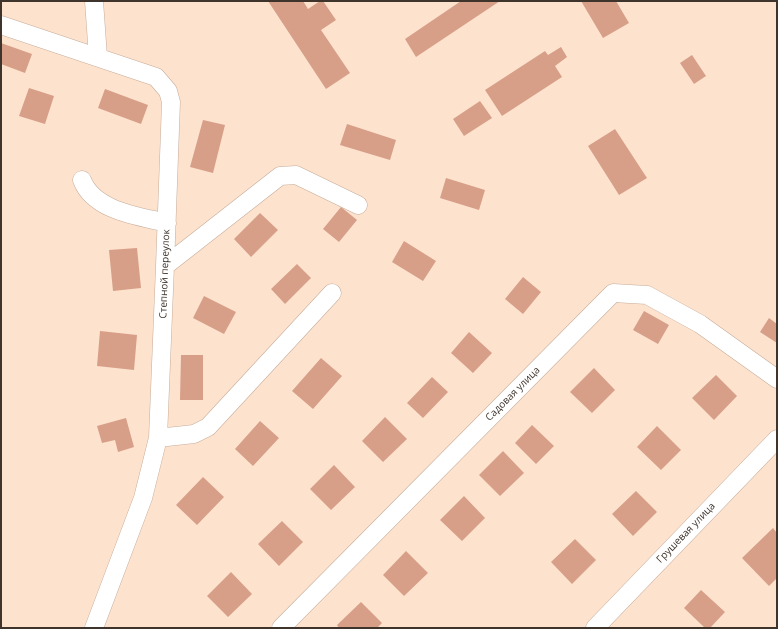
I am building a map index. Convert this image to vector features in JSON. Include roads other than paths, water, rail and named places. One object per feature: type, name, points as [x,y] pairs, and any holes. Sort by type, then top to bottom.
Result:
[{"type":"street","points":[[94,1],[98,58]]},
{"type":"street","name":"Степной переулок","points":[[1,25],[156,77],[168,90],[171,102],[158,438],[143,498],[94,628]]},
{"type":"street","points":[[165,266],[280,176],[296,175],[358,205]]},
{"type":"street","points":[[82,180],[84,187],[91,195],[101,202],[130,214],[167,223]]},
{"type":"street","points":[[158,438],[194,434],[208,427],[332,293]]},
{"type":"street","name":"Садовая улица","points":[[281,628],[613,293],[647,295],[700,324],[777,379]]},
{"type":"street","name":"Грушевая улица","points":[[595,628],[777,439]]}]
